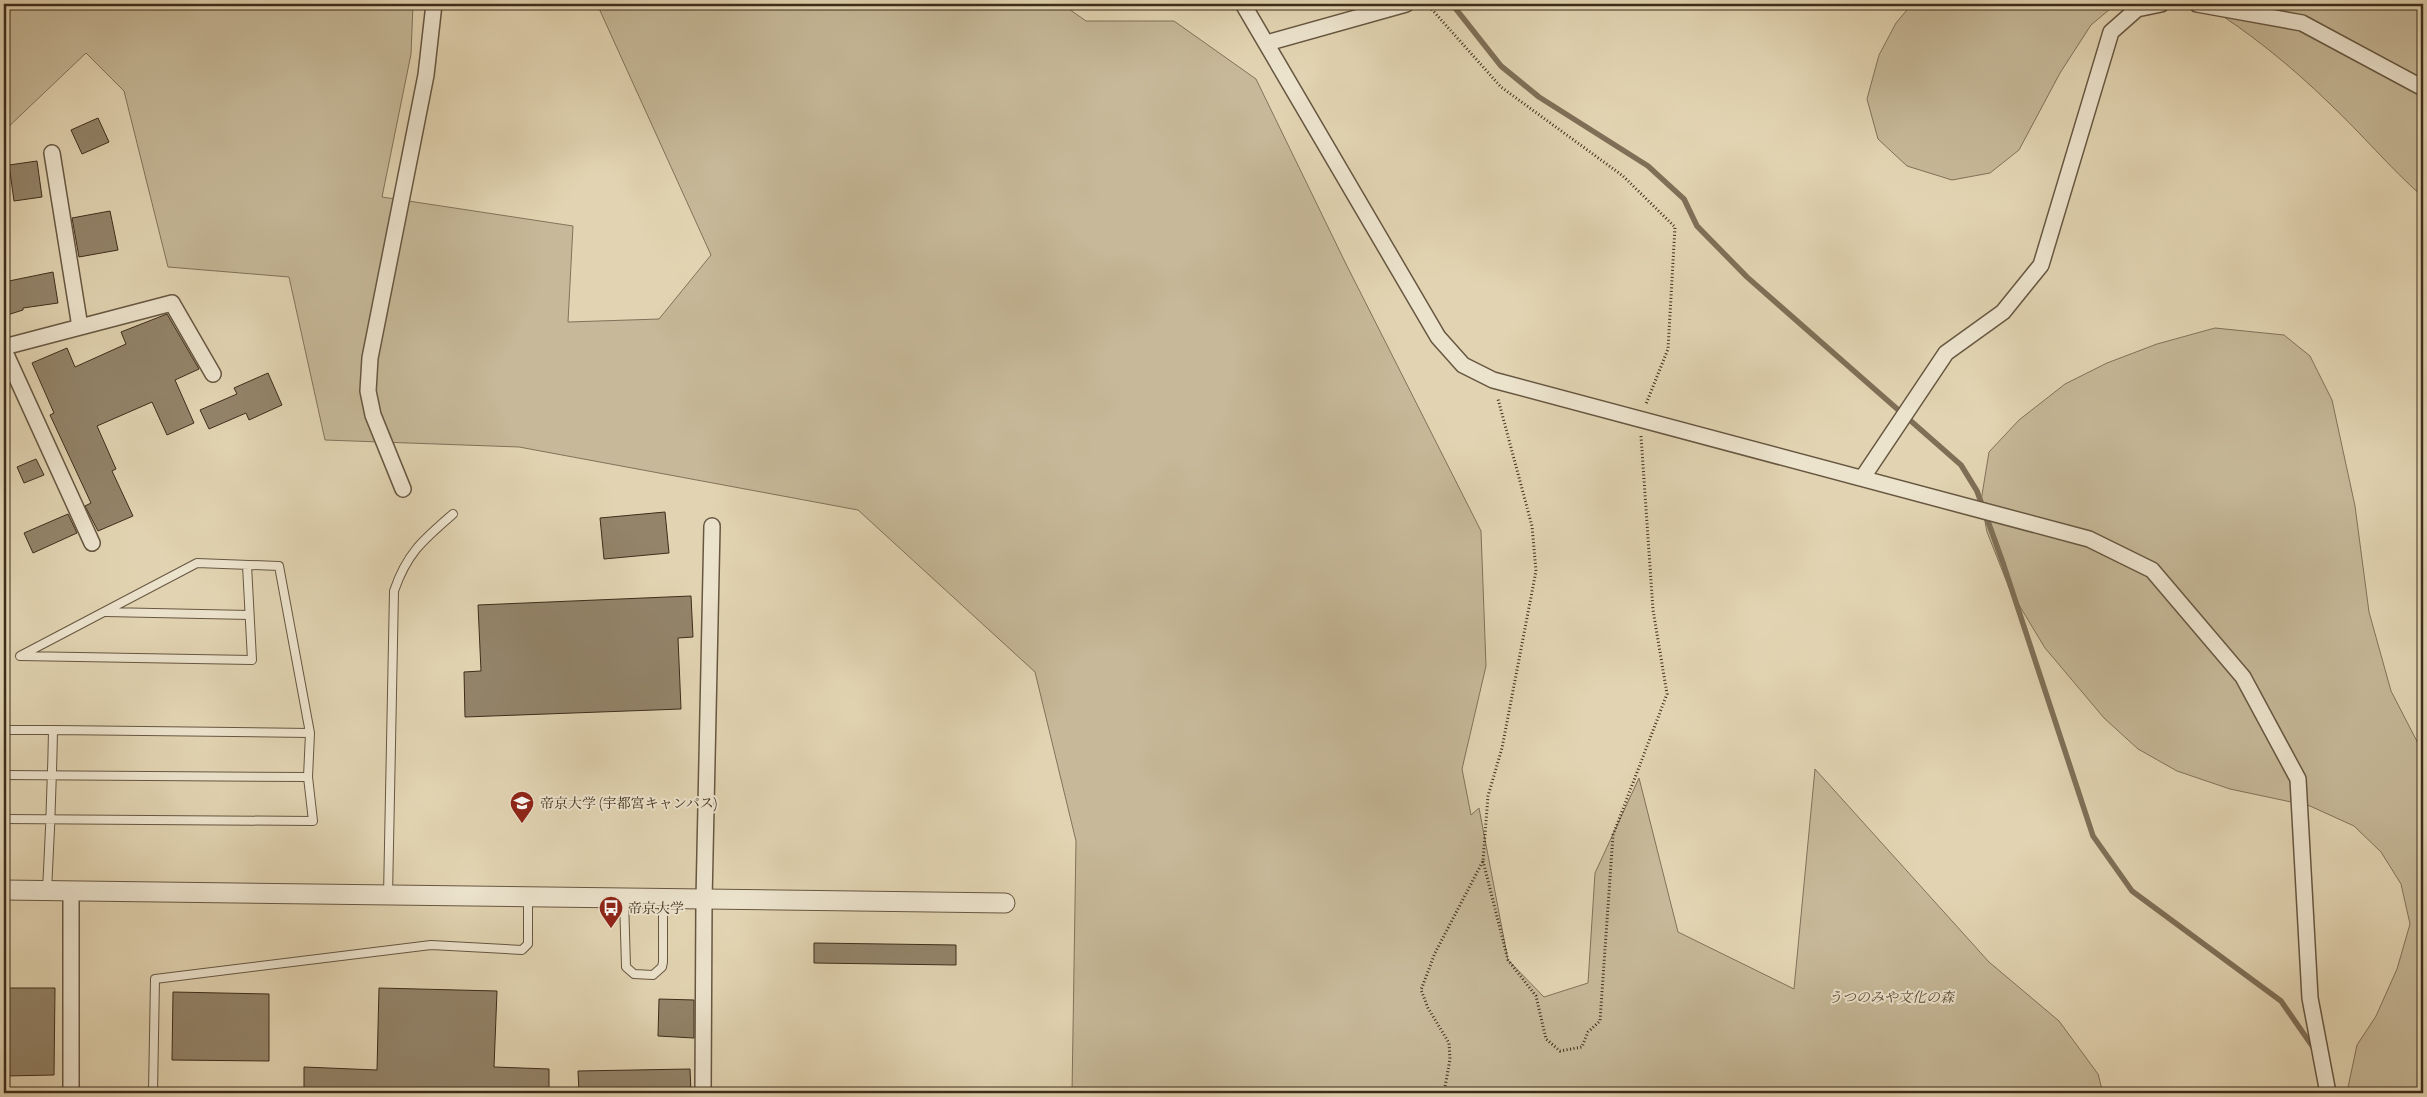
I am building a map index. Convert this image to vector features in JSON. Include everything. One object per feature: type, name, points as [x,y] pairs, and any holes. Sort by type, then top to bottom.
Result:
[{"type":"street","points":[[403,489],[373,415],[368,391],[370,358],[426,75],[434,4]]},
{"type":"street","points":[[1243,4],[1438,337],[1463,365],[1493,380],[1864,477],[2089,539],[2152,570],[2243,677],[2298,779],[2310,998],[2328,1093]]},
{"type":"street","points":[[1267,43],[1406,4]]},
{"type":"street","points":[[1864,477],[1946,353],[2003,312],[2041,265],[2111,32],[2137,9],[2161,4]]},
{"type":"street","points":[[2197,4],[2302,23],[2423,88]]},
{"type":"street","points":[[52,154],[80,327]]},
{"type":"street","points":[[92,543],[4,348],[172,303],[213,374]]},
{"type":"street","points":[[703,1093],[704,900],[712,526]]},
{"type":"street","points":[[4,890],[1005,903]]},
{"type":"street","points":[[70,1093],[71,892]]},
{"type":"lane","points":[[388,896],[394,591],[402,569],[423,540],[453,514]]},
{"type":"lane","points":[[4,819],[313,821],[308,777],[310,733],[279,566],[197,563],[20,656],[252,660],[247,565]]},
{"type":"lane","points":[[103,612],[249,615]]},
{"type":"lane","points":[[4,730],[310,733]]},
{"type":"lane","points":[[47,891],[54,730]]},
{"type":"lane","points":[[4,775],[308,777]]},
{"type":"lane","points":[[152,1093],[155,979],[431,945],[522,950],[528,944],[528,897]]},
{"type":"lane","points":[[624,898],[626,967],[634,974],[653,975],[662,967],[663,962],[663,899]]},
{"type":"path","points":[[1427,4],[1501,87],[1623,176],[1675,227],[1668,348],[1640,418],[1653,610],[1668,694],[1613,835],[1600,1021],[1588,1032],[1582,1047],[1560,1051],[1546,1039],[1536,996],[1508,960],[1483,861],[1488,796],[1502,748],[1536,571],[1532,526],[1493,380]]},
{"type":"path","points":[[1444,1093],[1450,1059],[1449,1043],[1428,1008],[1421,990],[1435,953],[1483,861]]},
{"type":"green space","name":"うつのみや文化の森","points":[[4,4],[413,4],[411,54],[382,197],[573,226],[568,322],[659,319],[711,255],[597,4],[1062,4],[1086,21],[1174,21],[1256,79],[1346,264],[1481,531],[1486,666],[1462,769],[1471,815],[1479,808],[1508,960],[1544,997],[1588,983],[1595,873],[1639,778],[1678,932],[1794,989],[1815,769],[1989,962],[2059,1021],[2098,1074],[2103,1093],[1072,1093],[1076,841],[1035,672],[858,510],[519,447],[325,440],[289,277],[168,267],[124,91],[86,53],[4,131]]},
{"type":"green space","points":[[1912,4],[2116,4],[2091,25],[2060,73],[2019,150],[1990,173],[1952,180],[1907,166],[1878,139],[1867,99],[1879,55],[1896,23]]},
{"type":"green space","points":[[2204,4],[2423,4],[2423,197],[2300,76],[2253,38]]},
{"type":"green space","points":[[2215,328],[2284,335],[2310,356],[2332,400],[2355,506],[2369,612],[2391,691],[2423,753],[2423,1093],[2347,1092],[2357,1045],[2376,1016],[2397,969],[2410,924],[2401,884],[2381,852],[2354,826],[2310,806],[2230,789],[2177,771],[2138,749],[2104,718],[2045,648],[2010,590],[1987,532],[1981,501],[1989,452],[2019,420],[2065,384],[2107,363],[2157,344]]},
{"type":"building","points":[[98,118],[109,142],[82,154],[71,130]]},
{"type":"building","points":[[37,161],[42,197],[14,201],[9,165]]},
{"type":"building","points":[[110,211],[118,250],[79,257],[72,218]]},
{"type":"building","points":[[53,272],[58,303],[23,308],[23,310],[4,316],[4,282]]},
{"type":"building","points":[[167,314],[199,369],[175,380],[194,423],[167,435],[152,402],[97,426],[116,469],[112,471],[133,516],[98,531],[85,506],[91,503],[50,415],[54,413],[32,363],[67,348],[75,367],[126,344],[121,332]]},
{"type":"building","points":[[268,373],[282,405],[249,420],[246,413],[209,429],[200,410],[237,394],[234,388]]},
{"type":"building","points":[[36,459],[44,475],[24,483],[17,467]]},
{"type":"building","points":[[665,512],[669,553],[604,559],[600,518]]},
{"type":"building","points":[[68,514],[77,533],[33,553],[24,533]]},
{"type":"building","points":[[691,596],[693,637],[678,638],[681,709],[465,717],[464,672],[481,671],[478,605]]},
{"type":"building","points":[[814,943],[956,945],[956,965],[814,963]]},
{"type":"building","points":[[5,988],[55,988],[54,1075],[5,1076]]},
{"type":"building","points":[[379,988],[497,991],[494,1067],[549,1069],[549,1093],[304,1093],[304,1067],[377,1070]]},
{"type":"building","points":[[173,992],[269,994],[269,1061],[172,1060]]},
{"type":"building","points":[[659,999],[694,1000],[694,1038],[658,1036]]},
{"type":"building","points":[[690,1069],[691,1093],[579,1093],[578,1071]]},
{"type":"waterway","points":[[1452,4],[1501,66],[1539,97],[1648,166],[1684,199],[1697,226],[1747,277],[1961,465],[1977,491],[2003,563],[2093,836],[2132,891],[2281,1001],[2315,1050]]},
{"type":"place","name":"帝京大学 (宇都宮キャンパス)","points":[[522,824]]},
{"type":"place","name":"帝京大学","points":[[611,929]]}]
